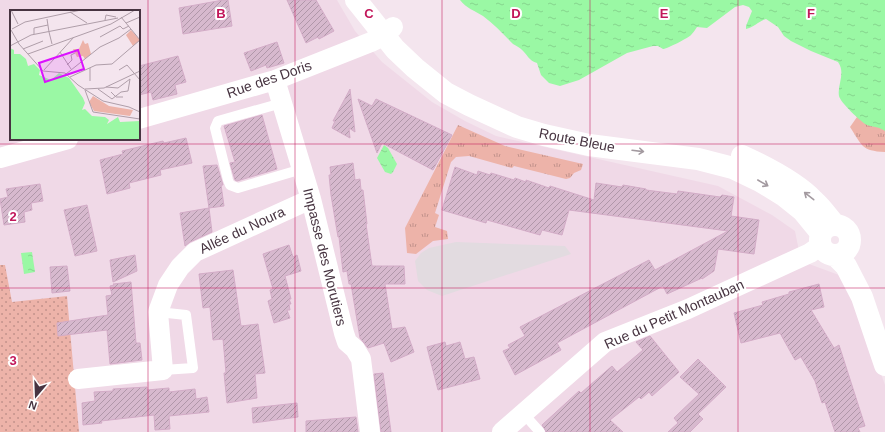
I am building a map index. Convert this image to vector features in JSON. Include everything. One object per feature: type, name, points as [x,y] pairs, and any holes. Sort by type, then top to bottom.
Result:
[{"type":"street","name":"Route Bleue","points":[[356,0],[388,31],[404,40],[428,63],[450,80],[491,103],[546,122],[591,130],[686,142],[726,151],[740,155],[770,169],[792,184],[813,200],[832,241],[862,297],[885,365]]},
{"type":"street","name":"Route Bleue","points":[[373,0],[388,31]]},
{"type":"street","name":"Rue des Doris","points":[[140,119],[275,80],[371,42],[388,31]]},
{"type":"street","name":"Impasse des Morutiers","points":[[275,80],[311,199],[344,333],[347,342],[356,348],[361,359],[370,432]]},
{"type":"street","points":[[0,158],[64,140]]},
{"type":"street","name":"Allée du Noura","points":[[163,370],[158,312],[168,285],[180,267],[195,252],[311,199]]},
{"type":"street","name":"Route Bleue","points":[[832,241],[856,256],[873,294],[885,328]]},
{"type":"street","name":"Rue du Petit Montauban","points":[[502,432],[605,342],[688,309],[810,253],[832,241]]},
{"type":"street","points":[[78,379],[163,370]]},
{"type":"lane","points":[[282,103],[218,121],[215,128],[228,180],[230,185],[238,188],[302,169]]},
{"type":"lane","points":[[158,312],[186,315],[193,368],[163,370]]},
{"type":"lane","points":[[523,413],[540,432]]},
{"type":"shaded area","points":[[0,0],[337,0],[355,31],[382,62],[432,102],[465,121],[496,136],[718,186],[772,215],[795,231],[801,261],[847,278],[885,385],[885,432],[0,432]]},
{"type":"shaded area","points":[[456,242],[565,246],[571,254],[442,296],[427,290],[418,281],[415,261],[421,253],[429,248]]},
{"type":"green space","points":[[885,107],[885,152],[871,150],[860,143],[850,127],[857,117],[851,109]]},
{"type":"green space","points":[[458,125],[505,146],[583,164],[581,170],[574,173],[570,178],[566,179],[514,166],[512,168],[469,156],[456,157],[451,162],[435,213],[439,215],[435,227],[447,231],[448,239],[433,241],[416,254],[407,253],[405,228]]},
{"type":"green space","points":[[0,265],[5,265],[12,302],[67,296],[79,432],[0,432]]},
{"type":"water","points":[[460,0],[885,0],[885,131],[864,123],[851,112],[840,99],[839,92],[841,70],[838,62],[791,41],[784,36],[778,27],[766,19],[746,29],[752,11],[749,7],[743,5],[735,7],[707,28],[697,27],[689,36],[669,47],[663,49],[658,46],[653,46],[627,53],[579,80],[560,86],[549,83],[541,75],[537,63],[530,59],[487,19],[462,3]]},
{"type":"water","points":[[384,145],[388,148],[397,164],[391,174],[385,172],[377,158]]},
{"type":"water","points":[[32,252],[35,272],[24,274],[21,253]]},
{"type":"building","points":[[228,0],[232,26],[183,34],[179,8]]},
{"type":"building","points":[[287,0],[316,0],[334,31],[319,39],[318,37],[306,43]]},
{"type":"building","points":[[277,42],[284,63],[267,68],[266,65],[251,71],[244,53]]},
{"type":"building","points":[[178,56],[186,82],[175,85],[177,94],[153,100],[151,92],[140,95],[140,66]]},
{"type":"building","points":[[350,89],[355,132],[349,128],[350,138],[332,128],[335,121],[333,121]]},
{"type":"building","points":[[358,99],[372,106],[376,99],[452,135],[433,170],[382,143],[377,153]]},
{"type":"building","points":[[262,115],[277,169],[237,181],[235,180],[230,163],[235,162],[224,126]]},
{"type":"building","points":[[186,138],[192,163],[160,170],[161,175],[129,183],[130,188],[107,194],[100,160],[123,154],[122,151],[163,141],[164,143]]},
{"type":"building","points":[[353,163],[355,180],[360,179],[361,190],[363,190],[372,266],[404,266],[405,284],[385,284],[392,329],[405,327],[414,352],[391,362],[384,343],[368,348],[360,338],[351,284],[349,284],[347,271],[343,272],[329,175],[331,175],[330,167]]},
{"type":"building","points":[[217,165],[223,185],[221,185],[224,206],[209,208],[203,166]]},
{"type":"building","points":[[455,167],[477,175],[478,171],[490,175],[491,173],[514,180],[515,178],[526,182],[526,180],[594,200],[596,183],[622,187],[623,185],[677,194],[678,191],[720,197],[722,195],[734,197],[731,216],[759,220],[754,254],[718,249],[714,271],[702,279],[667,294],[663,286],[557,343],[561,350],[515,375],[503,351],[510,348],[508,345],[525,336],[520,327],[649,260],[655,270],[728,231],[569,210],[562,235],[542,230],[540,235],[487,220],[486,223],[442,210]]},
{"type":"building","points":[[40,184],[43,201],[31,203],[32,210],[24,212],[25,222],[4,225],[0,199],[8,197],[6,189]]},
{"type":"building","points":[[87,205],[97,251],[75,256],[64,210]]},
{"type":"building","points":[[209,208],[212,232],[190,242],[185,246],[180,213]]},
{"type":"building","points":[[289,245],[293,257],[297,255],[301,271],[285,276],[291,299],[289,299],[291,304],[289,304],[290,310],[287,310],[290,318],[274,323],[268,301],[272,299],[270,290],[273,289],[263,254]]},
{"type":"building","points":[[135,255],[137,271],[113,282],[110,260]]},
{"type":"building","points":[[67,266],[70,291],[52,293],[50,267]]},
{"type":"building","points":[[233,270],[241,326],[258,324],[265,373],[255,374],[257,398],[227,403],[223,339],[213,340],[210,307],[203,308],[199,274]]},
{"type":"building","points":[[131,282],[136,343],[140,343],[142,360],[110,364],[107,330],[58,336],[57,323],[108,315],[106,296],[112,295],[110,286],[114,285],[113,284]]},
{"type":"building","points":[[819,284],[824,307],[811,310],[834,348],[839,345],[865,426],[858,428],[860,432],[835,432],[825,402],[822,403],[815,381],[801,357],[795,360],[780,333],[741,343],[734,313],[763,305],[762,302],[789,294],[789,292]]},
{"type":"building","points":[[650,336],[679,372],[652,396],[649,392],[641,399],[639,397],[610,420],[623,432],[546,432],[542,425],[579,391],[581,393],[612,366],[617,372],[643,350],[636,342]]},
{"type":"building","points":[[445,342],[446,346],[460,342],[465,359],[474,357],[480,379],[438,390],[427,347]]},
{"type":"building","points":[[698,359],[726,387],[698,414],[703,419],[690,432],[668,432],[678,423],[674,418],[699,394],[680,377]]},
{"type":"building","points":[[383,373],[391,432],[381,432],[374,374]]},
{"type":"building","points":[[147,387],[147,390],[169,388],[169,392],[195,389],[196,399],[207,397],[209,412],[169,416],[170,429],[155,430],[154,415],[101,421],[102,423],[83,425],[82,403],[95,401],[94,392],[113,391],[113,389]]},
{"type":"building","points":[[297,403],[298,417],[253,423],[252,408]]},
{"type":"building","points":[[356,417],[358,432],[306,432],[306,421]]}]
